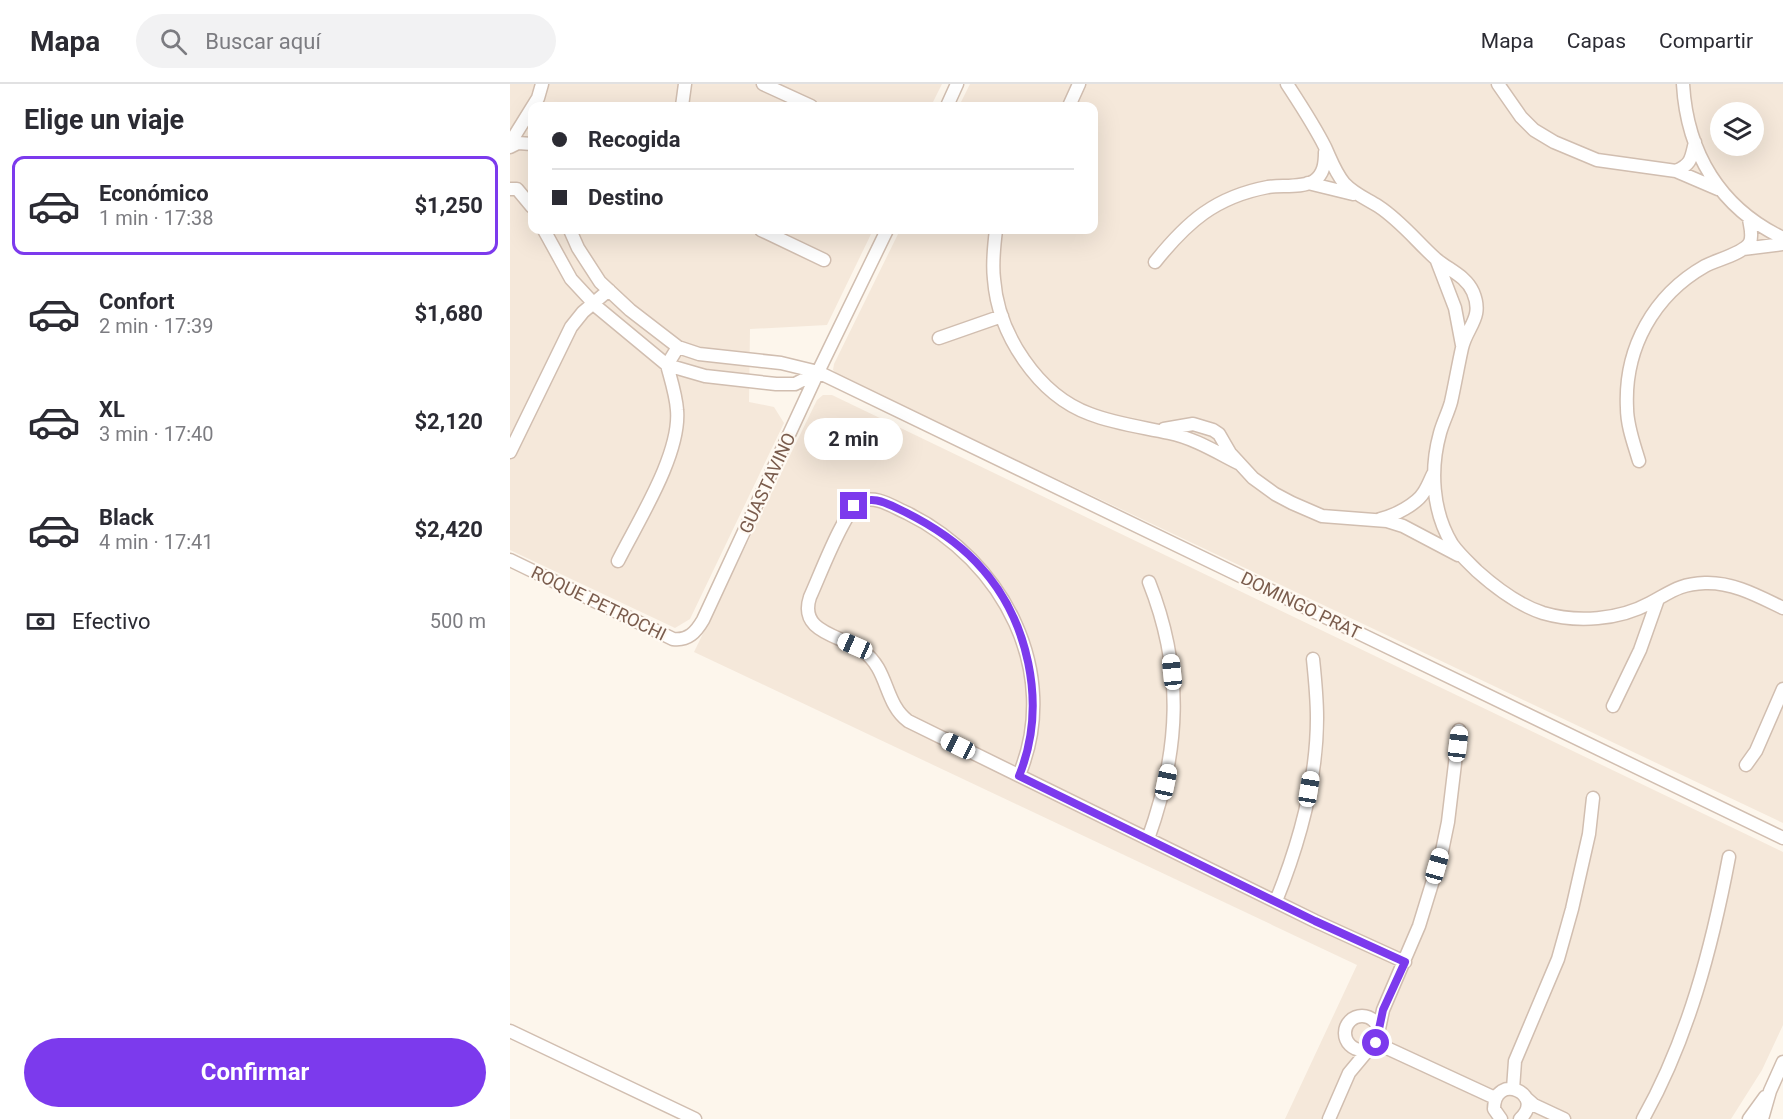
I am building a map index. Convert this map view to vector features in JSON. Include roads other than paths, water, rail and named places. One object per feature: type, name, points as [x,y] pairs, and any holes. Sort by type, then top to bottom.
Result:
[{"type":"street","points":[[538,102],[542,84]]},
{"type":"street","points":[[763,84],[802,102]]},
{"type":"street","points":[[948,102],[957,84]]},
{"type":"street","points":[[1071,102],[1079,84]]},
{"type":"street","points":[[1287,84],[1325,148],[1335,171],[1357,195]]},
{"type":"street","points":[[1498,84],[1521,117],[1534,130],[1554,142],[1597,160],[1676,171],[1718,189],[1749,219],[1783,238]]},
{"type":"street","points":[[1683,84],[1685,111],[1695,142],[1718,189]]},
{"type":"street","points":[[683,102],[687,87]]},
{"type":"street","points":[[510,145],[528,117]]},
{"type":"street","points":[[1676,171],[1686,166],[1691,159],[1695,142]]},
{"type":"street","points":[[510,145],[528,144]]},
{"type":"street","points":[[1155,262],[1188,224],[1222,202],[1234,196],[1267,187],[1308,183],[1315,180],[1325,162],[1325,148]]},
{"type":"street","points":[[1308,183],[1357,195],[1378,206],[1437,259],[1466,280],[1473,291],[1477,306],[1476,316],[1462,345],[1450,404],[1440,435],[1434,473],[1437,504],[1442,524],[1453,545],[1492,585],[1522,604],[1544,613],[1588,618],[1607,618],[1634,611],[1671,590],[1688,585],[1716,583],[1742,589],[1783,608]]},
{"type":"street","points":[[512,188],[528,189]]},
{"type":"street","points":[[512,188],[528,203]]},
{"type":"street","points":[[1743,249],[1750,243],[1749,219]]},
{"type":"street","points":[[546,234],[571,279],[593,303],[667,365],[705,376],[776,384],[795,384],[818,372]]},
{"type":"street","points":[[572,234],[600,282],[630,310],[678,347],[667,365],[677,411],[674,444],[666,466],[618,561]]},
{"type":"street","points":[[769,234],[824,260]]},
{"type":"street","name":"GUASTAVINO","points":[[690,636],[704,620],[818,372],[885,234]]},
{"type":"street","points":[[996,234],[993,280],[1002,316],[1029,367],[1061,398],[1089,414],[1116,423],[1171,433],[1188,439],[1240,464]]},
{"type":"street","points":[[1639,462],[1626,407],[1629,371],[1642,329],[1649,318],[1677,286],[1711,263],[1743,249],[1783,244]]},
{"type":"street","points":[[1437,259],[1448,287],[1462,345]]},
{"type":"street","points":[[1448,287],[1458,279],[1466,280]]},
{"type":"street","points":[[510,452],[571,327],[583,312],[609,290]]},
{"type":"street","points":[[939,338],[1002,316]]},
{"type":"street","points":[[1457,318],[1466,319],[1476,316]]},
{"type":"street","name":"DOMINGO PRAT","points":[[678,347],[699,354],[781,363],[818,372],[1783,838]]},
{"type":"street","points":[[776,384],[781,363]]},
{"type":"street","points":[[1151,430],[1202,425],[1219,434],[1253,478],[1275,494],[1322,516],[1387,521],[1424,536],[1467,561]]},
{"type":"street","points":[[1376,520],[1407,506],[1421,496],[1434,473]]},
{"type":"street","points":[[1421,496],[1431,497],[1437,504]]},
{"type":"street","points":[[1019,776],[1032,730],[1032,694],[1026,653],[1002,596],[976,562],[940,532],[917,518],[875,499],[859,502],[847,516],[810,597],[807,606],[808,617],[822,630],[855,646],[871,658],[884,676],[894,706],[908,721],[1019,776],[1276,902],[1405,962]]},
{"type":"street","points":[[1407,506],[1404,514],[1407,528]]},
{"type":"street","points":[[1424,536],[1436,531],[1442,524]]},
{"type":"street","name":"ROQUE PETROCHI","points":[[510,560],[673,639],[681,640],[690,636]]},
{"type":"street","points":[[1148,839],[1159,809],[1171,758],[1174,705],[1173,676],[1167,635],[1149,582]]},
{"type":"street","points":[[1613,706],[1631,670],[1658,599]]},
{"type":"street","points":[[1634,611],[1643,623],[1646,634]]},
{"type":"street","points":[[1276,902],[1298,836],[1312,773],[1317,719],[1313,659]]},
{"type":"street","points":[[1746,765],[1756,751],[1783,689]]},
{"type":"street","points":[[1349,1073],[1373,1046],[1389,996],[1419,926],[1442,851],[1459,730]]},
{"type":"street","points":[[1513,1089],[1515,1061],[1558,959],[1572,909],[1589,834],[1593,798]]},
{"type":"street","points":[[1643,1119],[1667,1069],[1694,998],[1714,930],[1729,857]]},
{"type":"street","points":[[1329,1119],[1352,1063],[1346,1028],[1356,1018],[1383,1003],[1389,996]]},
{"type":"street","points":[[1356,1018],[1370,1018],[1379,1029]]},
{"type":"street","points":[[510,1031],[695,1119]]},
{"type":"street","points":[[1348,1042],[1360,1050],[1373,1046],[1495,1098]]},
{"type":"street","points":[[1762,1119],[1770,1091],[1783,1062]]},
{"type":"street","points":[[1499,1119],[1494,1109],[1495,1098],[1503,1090],[1513,1089],[1534,1105],[1564,1119]]},
{"type":"street","points":[[1749,1119],[1770,1091]]},
{"type":"street","points":[[1520,1119],[1527,1111],[1525,1097]]}]
